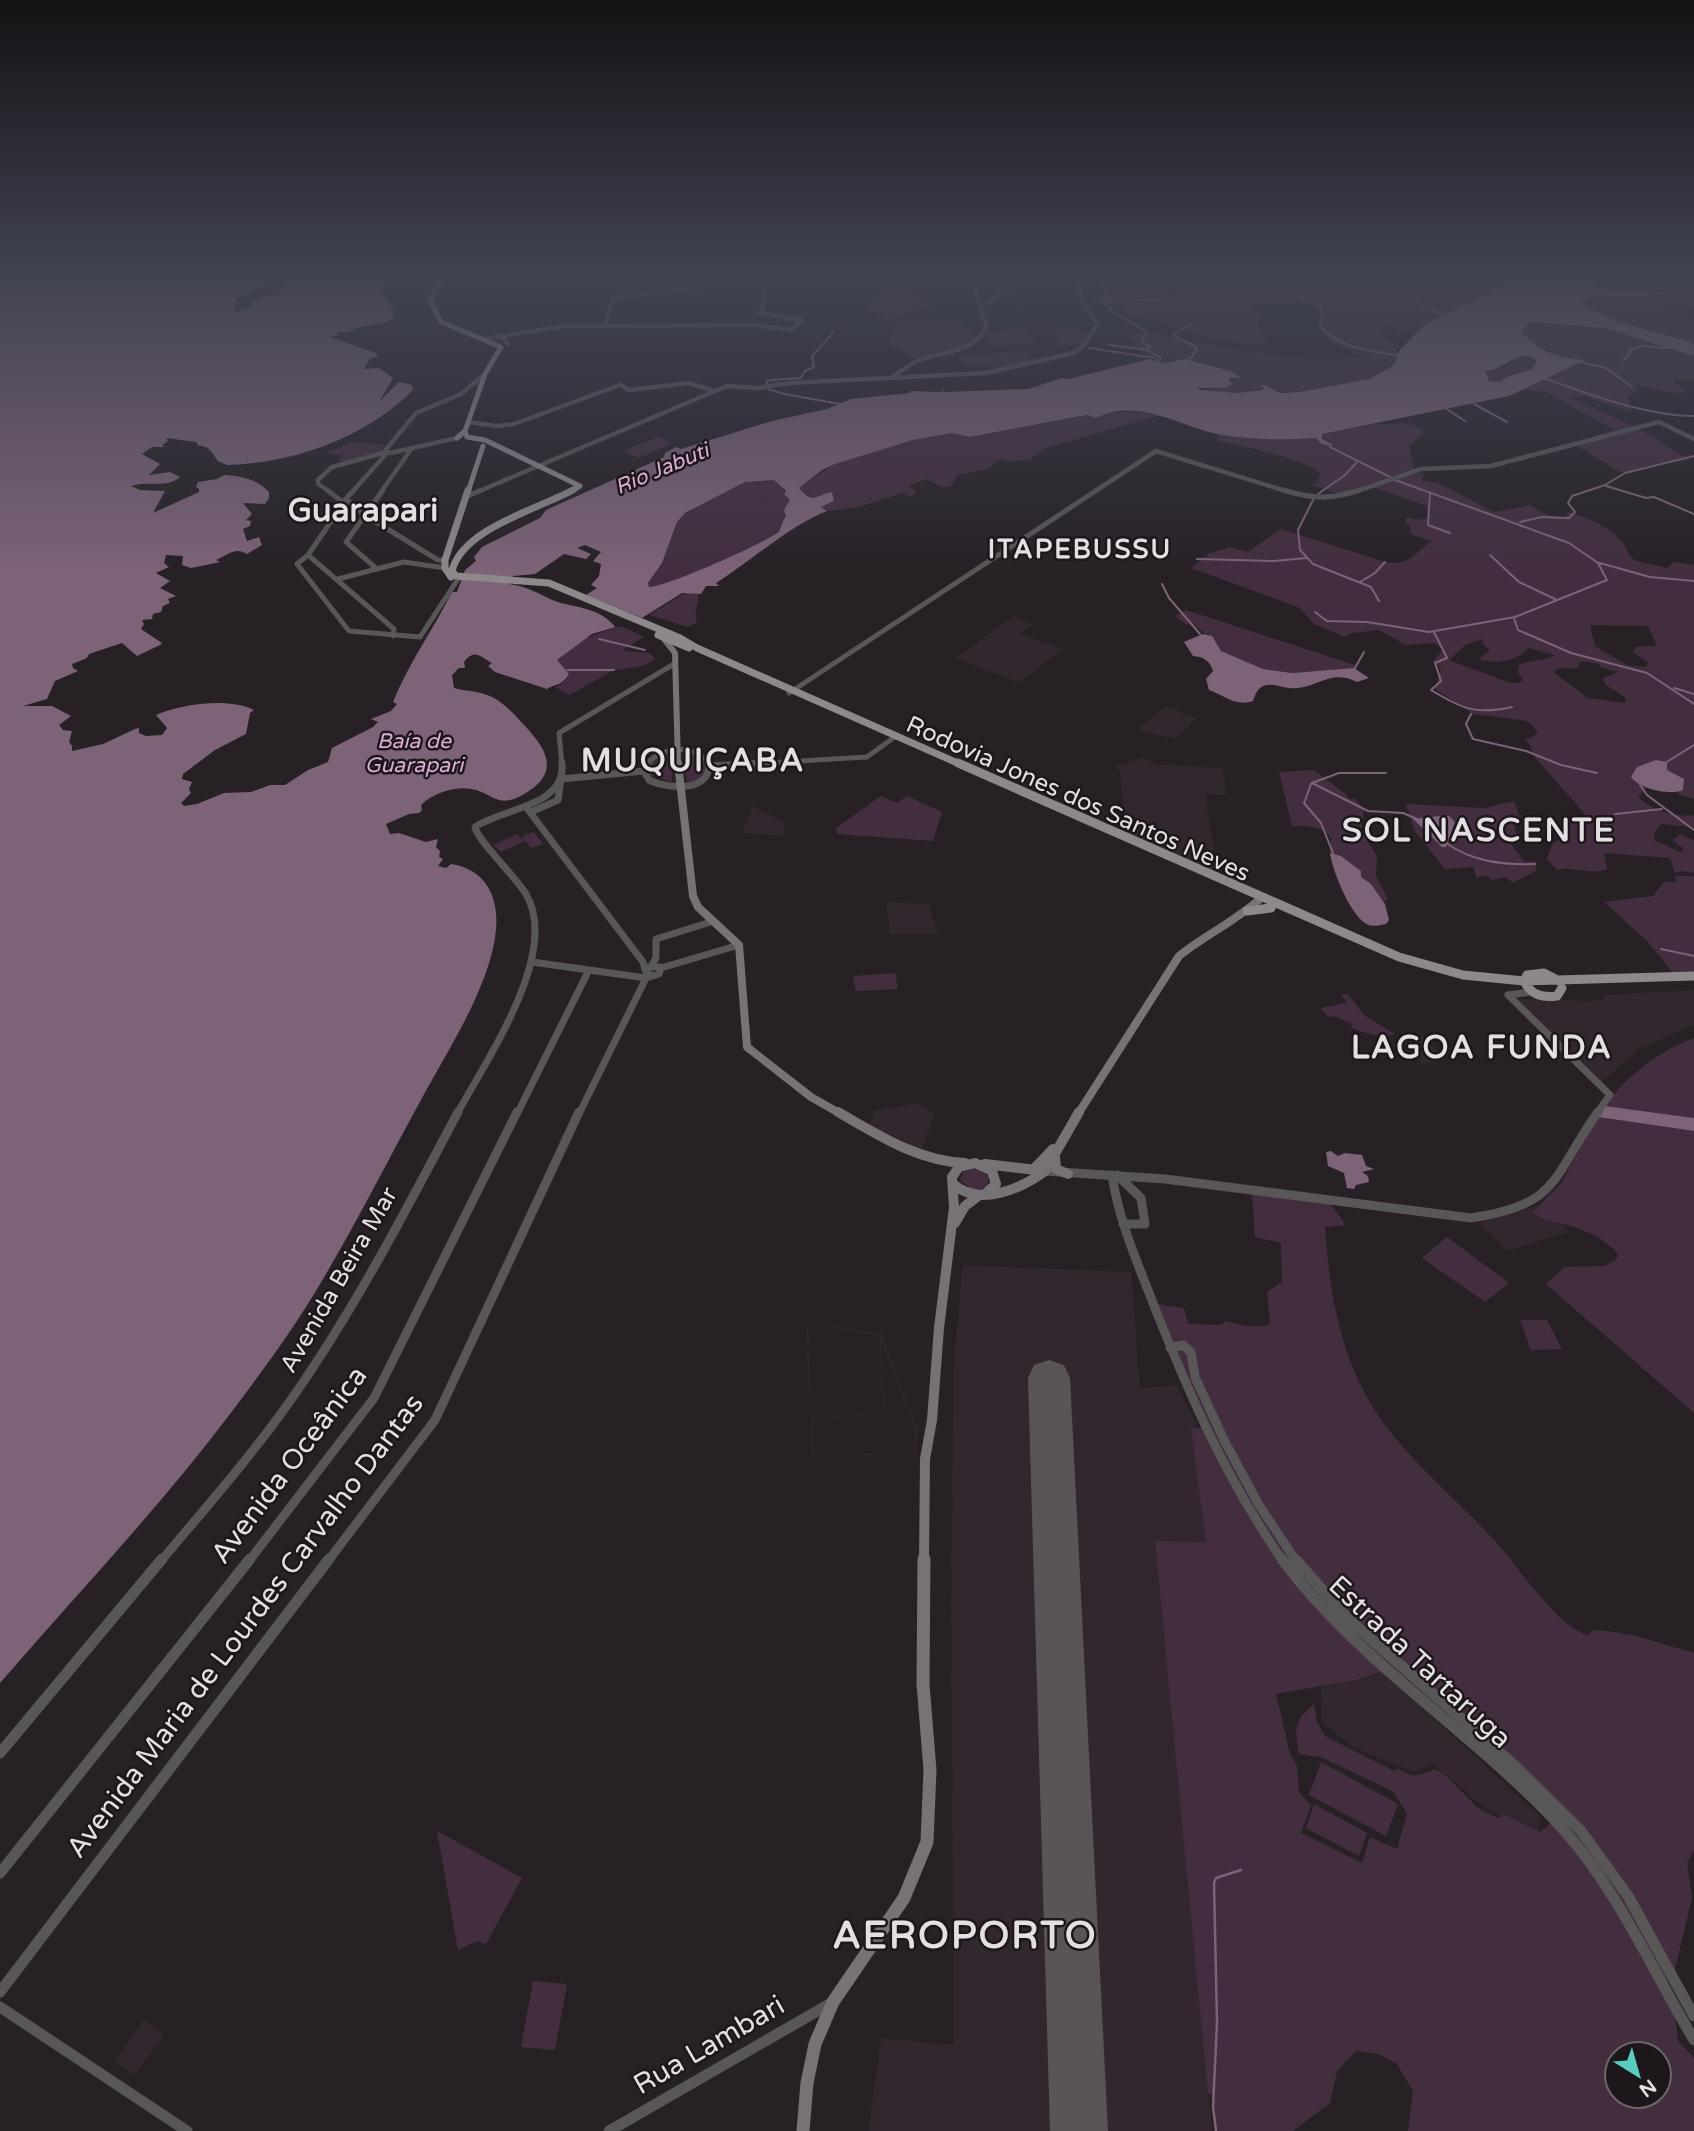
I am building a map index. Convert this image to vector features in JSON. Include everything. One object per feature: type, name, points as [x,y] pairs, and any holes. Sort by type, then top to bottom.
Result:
[{"type":"main road","points":[[457,579],[451,564],[454,556],[468,542],[580,486],[491,443],[466,437],[465,431],[484,376]]},
{"type":"main road","points":[[457,438],[465,431]]},
{"type":"main road","points":[[457,438],[480,441],[483,446],[451,541],[440,563],[457,579]]},
{"type":"main road","points":[[483,446],[491,443]]},
{"type":"main road","points":[[451,541],[468,542]]},
{"type":"main road","name":"Rodovia Jones dos Santos Neves","points":[[457,579],[549,583],[1256,899],[1399,957],[1462,975],[1527,987]]},
{"type":"main road","name":"Rodovia Jones dos Santos Neves","points":[[514,580],[551,588],[664,639],[684,644]]},
{"type":"main road","points":[[664,639],[675,653]]},
{"type":"main road","points":[[684,644],[675,653],[674,664],[679,788],[690,879],[698,907],[739,945],[747,1048],[811,1097],[891,1142],[940,1163],[977,1163],[1032,1175]]},
{"type":"main road","points":[[1032,1175],[1064,1135],[1179,956],[1201,938],[1247,911],[1256,899]]},
{"type":"main road","name":"Rodovia Jones dos Santos Neves","points":[[1256,899],[1271,908],[1396,961],[1461,978],[1527,987],[1694,976]]},
{"type":"main road","points":[[1247,911],[1271,908]]},
{"type":"main road","name":"Rodovia Jones dos Santos Neves","points":[[1561,985],[1694,982]]},
{"type":"main road","points":[[1527,987],[1552,997],[1560,994],[1561,985]]},
{"type":"main road","points":[[940,1163],[963,1194],[982,1195],[1045,1171],[1064,1135]]},
{"type":"main road","points":[[1055,1154],[1056,1169],[1068,1174]]},
{"type":"main road","points":[[803,2131],[807,2083],[815,2044],[833,2002],[904,1898],[927,1842],[930,1770],[923,1684],[925,1459],[932,1420],[953,1180],[961,1166],[977,1163],[990,1169],[996,1178],[993,1189],[965,1206],[956,1218],[950,1238]]},
{"type":"street","points":[[457,579],[432,623],[420,637],[349,631],[297,564],[307,557],[416,413],[461,394],[482,376]]},
{"type":"street","points":[[890,379],[894,376]]},
{"type":"street","points":[[467,496],[730,386],[758,388],[936,376]]},
{"type":"street","points":[[468,422],[497,426],[533,419],[620,385],[629,390],[695,384],[714,391]]},
{"type":"street","points":[[791,692],[1156,451],[1313,499],[1339,497],[1421,469],[1491,466],[1660,422],[1694,439]]},
{"type":"street","points":[[440,563],[318,484],[318,480],[328,468],[457,438]]},
{"type":"street","points":[[377,569],[346,542],[363,514],[412,448]]},
{"type":"street","points":[[307,557],[338,579],[394,633]]},
{"type":"street","points":[[338,579],[404,562],[440,563]]},
{"type":"street","points":[[439,593],[447,595]]},
{"type":"street","points":[[528,809],[558,800],[563,770],[559,733],[674,664]]},
{"type":"street","points":[[710,766],[867,757],[894,738]]},
{"type":"street","points":[[677,750],[700,754],[710,766],[704,779],[679,788],[655,784],[644,771],[649,760],[655,756],[677,750]]},
{"type":"street","points":[[528,809],[561,779],[644,771]]},
{"type":"street","points":[[528,809],[648,969]]},
{"type":"street","name":"Avenida Beira Mar","points":[[0,1753],[258,1445],[306,1380],[366,1281],[524,988],[532,962],[535,915],[514,876],[474,830],[484,820],[528,809]]},
{"type":"street","points":[[648,969],[656,958],[656,939],[714,921]]},
{"type":"street","points":[[532,962],[589,970],[648,969],[659,974],[662,968],[739,945]]},
{"type":"street","name":"Avenida Maria de Lourdes Carvalho Dantas","points":[[0,1992],[435,1420],[648,969]]},
{"type":"street","name":"Avenida Oceânica","points":[[0,1873],[292,1507],[374,1398],[589,970]]},
{"type":"street","points":[[1032,1175],[1118,1178],[1133,1176],[1471,1218],[1502,1215],[1522,1209],[1550,1190],[1610,1095],[1508,995],[1527,987]]},
{"type":"street","points":[[1045,1171],[1118,1178],[1136,1191],[1145,1224],[1123,1224]]},
{"type":"street","name":"Estrada Tartaruga","points":[[1118,1178],[1123,1224],[1130,1249],[1183,1385],[1206,1435],[1244,1503],[1304,1587],[1344,1630],[1528,1796],[1577,1846],[1609,1891],[1694,2040]]},
{"type":"street","name":"Estrada Tartaruga","points":[[1170,1348],[1180,1345],[1190,1349],[1195,1358],[1192,1365],[1203,1396],[1232,1458],[1272,1526],[1301,1567],[1330,1601],[1512,1765],[1583,1833],[1614,1876],[1694,2016]]},
{"type":"street","name":"Rua Lambari","points":[[609,2131],[833,2002]]},
{"type":"street","points":[[0,2007],[187,2131]]},
{"type":"shaded area","points":[[1371,376],[1334,389],[1313,392],[1294,393],[1264,385],[1262,386],[1266,388],[1249,392],[1197,389],[1227,388],[1233,384],[1229,379]]},
{"type":"shaded area","points":[[1487,376],[1515,376],[1500,381],[1490,383]]},
{"type":"shaded area","points":[[1550,376],[1694,376],[1694,381],[1674,378],[1677,385],[1687,392],[1673,393],[1631,386],[1640,389],[1628,396],[1632,413],[1583,396],[1570,397],[1639,429],[1690,460],[1663,462],[1622,473],[1573,444],[1615,430],[1544,391],[1522,390]]},
{"type":"shaded area","points":[[1130,411],[1161,415],[1046,448],[1029,460],[1011,462],[1001,458],[987,469],[957,475],[951,486],[942,487],[926,479],[909,486],[917,492],[910,497],[903,493],[855,508],[827,511],[821,507],[834,501],[832,494],[814,497],[799,487],[835,464],[913,440],[952,433],[970,437],[1075,417]]},
{"type":"shaded area","points":[[1368,425],[1414,425],[1424,432],[1409,447],[1414,470],[1343,495],[1312,485],[1318,482],[1317,479],[1321,475],[1303,464],[1216,440],[1219,434],[1240,438],[1317,438],[1322,444],[1330,443],[1323,440],[1321,434]]},
{"type":"shaded area","points":[[658,437],[673,443],[639,458],[623,451]]},
{"type":"shaded area","points":[[351,442],[385,444],[378,454],[345,462],[338,461],[344,455],[327,453]]},
{"type":"shaded area","points":[[1417,471],[1424,475],[1421,480],[1440,484],[1494,512],[1531,505],[1555,517],[1565,518],[1568,512],[1586,518],[1620,539],[1629,555],[1636,561],[1667,568],[1674,562],[1694,565],[1694,799],[1676,793],[1680,792],[1683,784],[1680,777],[1673,775],[1656,760],[1650,763],[1644,787],[1646,788],[1638,797],[1664,812],[1694,815],[1694,827],[1661,824],[1655,832],[1654,840],[1682,853],[1683,848],[1672,840],[1681,834],[1694,841],[1694,873],[1675,873],[1670,858],[1604,853],[1607,869],[1557,870],[1547,859],[1553,842],[1562,839],[1567,821],[1585,814],[1533,755],[1525,740],[1538,731],[1527,721],[1473,714],[1435,689],[1441,669],[1433,661],[1444,649],[1434,643],[1406,645],[1379,630],[1352,633],[1345,637],[1314,624],[1300,608],[1191,568],[1208,554],[1230,547],[1248,552],[1281,529],[1385,562],[1405,561],[1431,541],[1411,534],[1410,525],[1405,523],[1407,517],[1417,520],[1427,518],[1427,506],[1372,487]],"holes":[[[1590,625],[1648,626],[1657,646],[1636,647],[1633,652],[1649,663],[1645,667],[1627,665],[1595,646]],[[1483,639],[1482,643],[1490,650],[1479,659],[1489,661],[1513,659],[1528,648],[1555,655],[1519,665],[1518,672],[1523,680],[1510,683],[1449,660],[1465,645]],[[1581,661],[1600,664],[1600,667],[1618,672],[1603,678],[1606,685],[1626,698],[1625,703],[1588,698],[1553,672],[1560,668],[1577,669]]]},
{"type":"shaded area","points":[[774,480],[790,500],[783,523],[772,536],[716,563],[649,587],[648,583],[662,563],[677,522],[685,513],[745,482]]},
{"type":"shaded area","points":[[687,592],[698,594],[697,622],[688,627],[649,615]]},
{"type":"shaded area","points":[[1186,610],[1355,665],[1354,668],[1292,673],[1263,669],[1229,656],[1219,649],[1210,635],[1189,622],[1187,625],[1175,616]]},
{"type":"shaded area","points":[[1014,616],[1033,624],[1020,634],[1063,649],[1019,683],[955,658]]},
{"type":"shaded area","points":[[615,627],[623,627],[644,637],[624,649],[625,651],[649,653],[655,659],[643,666],[612,671],[570,695],[555,687],[561,685],[569,674],[557,661],[579,641]]},
{"type":"shaded area","points":[[1166,706],[1197,719],[1175,739],[1140,731],[1139,728]]},
{"type":"shaded area","points":[[684,752],[696,754],[705,761],[706,772],[698,780],[687,783]]},
{"type":"shaded area","points":[[673,753],[672,782],[649,775],[646,768],[654,759]]},
{"type":"shaded area","points":[[1144,757],[1156,764],[1222,768],[1227,795],[1205,794],[1218,874],[1126,834],[1120,771],[1113,767]]},
{"type":"shaded area","points":[[1313,770],[1349,799],[1355,799],[1364,810],[1361,830],[1377,857],[1376,876],[1388,899],[1383,901],[1371,884],[1361,877],[1360,871],[1341,856],[1330,853],[1331,838],[1327,834],[1314,828],[1292,826],[1279,772]]},
{"type":"shaded area","points":[[881,796],[897,803],[907,796],[942,812],[933,841],[837,834],[836,828]]},
{"type":"shaded area","points":[[1514,801],[1521,820],[1514,819],[1517,840],[1511,844],[1524,861],[1536,862],[1536,871],[1513,883],[1506,877],[1492,880],[1486,875],[1477,878],[1473,867],[1445,869],[1414,830],[1406,804],[1484,808]],"holes":[[[1448,816],[1455,822],[1447,846],[1442,847],[1413,819]]]},
{"type":"shaded area","points":[[753,806],[785,822],[783,836],[742,833]]},
{"type":"shaded area","points":[[534,832],[543,844],[531,848],[525,841],[501,852],[493,845],[517,834],[524,841],[522,836]]},
{"type":"shaded area","points":[[1675,876],[1694,876],[1694,974],[1677,975],[1672,972],[1648,942],[1604,902],[1653,896],[1664,882],[1677,882]]},
{"type":"shaded area","points":[[886,902],[929,904],[938,934],[890,934]]},
{"type":"shaded area","points":[[895,973],[898,989],[856,991],[853,976]]},
{"type":"shaded area","points":[[1694,990],[1694,1025],[1641,1048],[1597,1086],[1511,999],[1591,1001],[1603,1000],[1602,995]]},
{"type":"shaded area","points":[[1347,993],[1365,1016],[1395,1034],[1379,1036],[1352,1028],[1351,1023],[1333,1016],[1328,1017],[1321,1008],[1347,1003],[1341,995]]},
{"type":"shaded area","points":[[1422,1035],[1445,1059],[1423,1065],[1401,1041]]},
{"type":"shaded area","points":[[1694,1038],[1694,1118],[1605,1106],[1623,1085],[1645,1066]]},
{"type":"shaded area","points":[[918,1103],[935,1115],[921,1150],[868,1124],[874,1117],[872,1111]]},
{"type":"shaded area","points":[[1598,1117],[1694,1131],[1694,1413],[1546,1284],[1565,1267],[1604,1266],[1616,1260],[1618,1254],[1586,1231],[1543,1219],[1533,1212],[1561,1183]]},
{"type":"shaded area","points":[[973,1168],[988,1176],[988,1183],[982,1189],[973,1190],[960,1180],[964,1171]]},
{"type":"shaded area","points":[[1252,1193],[1327,1201],[1343,1220],[1344,1225],[1325,1227],[1329,1271],[1342,1336],[1367,1397],[1395,1438],[1502,1549],[1552,1610],[1587,1635],[1594,1630],[1619,1633],[1694,1653],[1694,1850],[1687,1863],[1692,1898],[1674,1973],[1658,1983],[1675,2015],[1678,2041],[1694,2058],[1694,2131],[1408,2131],[1413,2091],[1397,2064],[1379,2054],[1356,2051],[1337,2071],[1330,2103],[1293,2131],[1215,2131],[1212,2094],[1208,2094],[1155,1541],[1206,1542],[1191,1428],[1201,1428],[1149,1303],[1184,1308],[1188,1324],[1221,1325],[1226,1321],[1247,1326],[1270,1324],[1267,1292],[1282,1282],[1281,1243],[1255,1237]],"holes":[[[1388,1669],[1519,1787],[1551,1823],[1540,1832],[1505,1815],[1498,1818],[1479,1809],[1443,1773],[1435,1769],[1416,1775],[1407,1774],[1397,1768],[1394,1771],[1325,1736],[1317,1722],[1314,1704],[1297,1726],[1299,1754],[1323,1758],[1394,1792],[1407,1814],[1397,1849],[1370,1837],[1362,1863],[1301,1833],[1311,1805],[1299,1792],[1297,1766],[1290,1754],[1276,1694],[1355,1680]]]},
{"type":"shaded area","points":[[1543,1204],[1569,1232],[1507,1251],[1478,1223]]},
{"type":"shaded area","points":[[1447,1237],[1509,1283],[1485,1302],[1422,1258]]},
{"type":"shaded area","points":[[963,1265],[1131,1272],[1140,1388],[1176,1385],[1195,1420],[1208,1542],[1155,1541],[1212,2131],[868,2131],[881,2038],[954,2045],[951,1602],[954,1361]]},
{"type":"shaded area","points":[[1520,1320],[1547,1320],[1562,1349],[1531,1350]]},
{"type":"shaded area","points":[[827,1325],[881,1334],[917,1429],[916,1454],[813,1456],[806,1326]],"holes":[[[827,1326],[879,1336],[884,1414],[811,1417],[808,1327]],[[881,1340],[915,1429],[914,1453],[814,1455],[813,1418],[885,1415]]]},
{"type":"shaded area","points":[[1382,1671],[1541,1817],[1538,1831],[1516,1826],[1478,1802],[1433,1764],[1415,1772],[1392,1764],[1355,1748],[1322,1723],[1321,1689],[1351,1674]]},
{"type":"shaded area","points":[[1321,1762],[1398,1804],[1386,1836],[1309,1795]]},
{"type":"shaded area","points":[[1314,1804],[1367,1833],[1359,1856],[1306,1828]]},
{"type":"shaded area","points":[[437,1831],[522,1878],[486,1944],[477,1941],[458,1950]]},
{"type":"shaded area","points":[[533,1981],[567,1984],[555,2050],[521,2047]]},
{"type":"shaded area","points":[[144,2019],[164,2035],[134,2076],[115,2061]]},
{"type":"water","points":[[0,376],[391,376],[393,378],[379,402],[399,382],[412,385],[413,390],[373,422],[327,445],[303,453],[227,465],[218,461],[209,449],[196,442],[166,438],[168,441],[162,445],[164,447],[152,447],[142,454],[160,464],[149,475],[170,472],[180,477],[169,483],[131,486],[140,490],[165,491],[153,513],[199,492],[196,487],[198,482],[224,475],[237,476],[259,484],[269,492],[269,498],[265,504],[243,503],[252,514],[246,520],[251,521],[250,526],[243,529],[247,541],[259,537],[262,545],[247,554],[231,552],[216,560],[220,562],[191,568],[182,565],[183,556],[166,555],[164,563],[169,567],[156,573],[170,581],[160,588],[176,596],[168,599],[170,603],[163,606],[161,612],[153,614],[152,619],[142,620],[144,624],[141,629],[162,643],[137,656],[122,643],[89,654],[87,658],[72,664],[78,671],[55,681],[47,699],[23,706],[52,706],[71,716],[59,725],[63,730],[72,731],[69,742],[72,751],[103,744],[139,728],[139,733],[146,736],[162,735],[167,728],[156,715],[178,708],[218,703],[254,710],[250,713],[246,734],[215,750],[183,774],[182,779],[192,782],[189,789],[191,793],[181,803],[184,806],[197,804],[224,793],[251,792],[270,785],[285,785],[308,770],[328,762],[332,748],[373,727],[378,722],[371,719],[391,711],[397,704],[393,702],[406,674],[452,592],[457,592],[465,570],[476,561],[474,557],[482,547],[540,518],[546,510],[664,457],[665,453],[676,447],[681,449],[772,421],[827,409],[851,399],[910,391],[942,392],[942,389],[944,392],[1028,389],[1062,378],[1078,376],[1239,376],[1242,378],[1230,378],[1229,381],[1233,384],[1225,388],[1197,388],[1237,393],[1262,390],[1265,388],[1259,386],[1264,385],[1281,393],[1300,392],[1374,376],[1487,376],[1489,381],[1500,382],[1509,376],[1550,376],[1509,396],[1322,434],[1322,439],[1333,445],[1331,446],[1322,444],[1316,438],[1270,439],[1223,435],[1160,416],[1128,410],[1096,418],[1088,415],[970,437],[952,433],[913,440],[822,470],[799,488],[811,498],[832,492],[834,501],[821,507],[827,511],[770,544],[716,583],[719,586],[706,586],[701,594],[682,593],[642,618],[586,595],[597,588],[591,585],[599,576],[601,564],[593,561],[601,552],[585,545],[577,548],[591,554],[586,559],[564,554],[535,574],[513,576],[509,584],[558,602],[593,611],[609,620],[615,627],[592,634],[557,660],[569,674],[561,683],[547,689],[495,672],[488,666],[492,663],[478,655],[471,655],[464,662],[465,668],[459,668],[452,675],[454,688],[489,695],[515,715],[544,752],[547,761],[543,777],[526,793],[508,800],[496,799],[471,789],[444,792],[421,805],[422,810],[419,813],[409,814],[386,824],[390,834],[399,833],[426,842],[438,839],[436,847],[440,851],[439,857],[443,859],[438,866],[446,868],[451,864],[473,872],[481,878],[492,895],[496,929],[493,950],[478,994],[313,1296],[279,1348],[230,1414],[117,1550],[0,1683]],"holes":[[[774,480],[786,491],[784,494],[790,500],[784,510],[786,516],[779,531],[772,536],[716,564],[649,587],[648,583],[662,563],[677,522],[685,513],[745,482]]]},
{"type":"water","points":[[1203,634],[1212,636],[1221,651],[1263,669],[1292,673],[1354,668],[1369,678],[1357,682],[1341,677],[1334,678],[1299,688],[1266,685],[1261,687],[1253,701],[1241,703],[1209,690],[1206,679],[1213,671],[1212,668],[1206,660],[1193,656],[1184,642]]},
{"type":"water","points":[[1656,760],[1667,762],[1667,770],[1684,779],[1683,790],[1656,790],[1641,785],[1631,777],[1637,767]]},
{"type":"water","points":[[1449,816],[1455,822],[1446,847],[1442,847],[1413,819]]},
{"type":"water","points":[[1330,853],[1341,856],[1361,871],[1361,877],[1371,884],[1385,904],[1389,920],[1386,924],[1369,925],[1356,914],[1339,882]]},
{"type":"water","points":[[1605,1106],[1694,1118],[1694,1131],[1598,1117]]},
{"type":"water","points":[[1331,1151],[1338,1156],[1345,1153],[1362,1155],[1366,1166],[1374,1169],[1362,1172],[1368,1176],[1369,1182],[1356,1185],[1354,1189],[1347,1188],[1344,1173],[1328,1166],[1326,1152]]},
{"type":"waterway","points":[[767,384],[767,381],[771,380],[802,376]]},
{"type":"waterway","points":[[1618,376],[1632,387]]},
{"type":"waterway","points":[[1544,378],[1638,408],[1694,416]]},
{"type":"waterway","points":[[768,389],[840,404]]},
{"type":"waterway","points":[[1474,404],[1507,422]]},
{"type":"waterway","points":[[1445,408],[1465,421]]},
{"type":"waterway","points":[[1330,447],[1390,477]]},
{"type":"waterway","points":[[1520,522],[1542,517],[1569,518],[1575,512],[1568,503],[1572,496],[1605,485],[1625,473],[1694,456]]},
{"type":"waterway","points":[[1318,494],[1345,475],[1357,462]]},
{"type":"waterway","points":[[1395,480],[1430,493]]},
{"type":"waterway","points":[[1606,486],[1646,498],[1654,497],[1694,514]]},
{"type":"waterway","points":[[1430,493],[1569,543],[1597,562]]},
{"type":"waterway","points":[[1430,493],[1428,525],[1450,533]]},
{"type":"waterway","points":[[1314,498],[1298,530],[1300,550],[1313,564],[1371,587],[1379,601]]},
{"type":"waterway","points":[[1490,555],[1519,582],[1555,599]]},
{"type":"waterway","points":[[1197,559],[1274,561],[1306,558]]},
{"type":"waterway","points":[[1360,582],[1375,573],[1385,562]]},
{"type":"waterway","points":[[1315,612],[1327,621],[1367,622],[1429,632],[1515,617],[1607,580],[1597,562]]},
{"type":"waterway","points":[[1597,562],[1650,577],[1694,581]]},
{"type":"waterway","points":[[1162,584],[1169,598],[1200,634]]},
{"type":"waterway","points":[[1514,618],[1518,630],[1571,653],[1647,673],[1694,704]]},
{"type":"waterway","points":[[1434,632],[1447,658],[1435,663],[1441,681],[1431,690],[1470,709],[1512,707]]},
{"type":"waterway","points":[[599,639],[645,650]]},
{"type":"waterway","points":[[1355,668],[1364,652]]},
{"type":"waterway","points":[[567,670],[614,670]]},
{"type":"waterway","points":[[1674,688],[1694,694]]},
{"type":"waterway","points":[[1471,714],[1466,724],[1473,739],[1526,751],[1561,765],[1597,773]]},
{"type":"waterway","points":[[1665,763],[1694,745]]},
{"type":"waterway","points":[[1386,773],[1339,773],[1312,783],[1368,811],[1403,813],[1417,819]]},
{"type":"waterway","points":[[1311,784],[1304,803],[1321,823],[1333,853]]},
{"type":"waterway","points":[[1640,785],[1647,795],[1694,830]]},
{"type":"waterway","points":[[1615,814],[1662,809]]},
{"type":"waterway","points":[[1446,843],[1489,861],[1535,864]]},
{"type":"waterway","points":[[1661,949],[1694,956]]},
{"type":"waterway","points":[[1216,2131],[1213,2107],[1217,2023],[1214,1883],[1216,1878],[1241,1870]]},
{"type":"taxiway","points":[[1078,2131],[1079,2123]]},
{"type":"runway","points":[[1049,1378],[1079,2131]]},
{"type":"district","name":"Guarapari","points":[[363,511]]},
{"type":"district","name":"ITAPEBUSSU","points":[[1080,549]]},
{"type":"district","name":"MUQUIÇABA","points":[[693,761]]},
{"type":"district","name":"SOL NASCENTE","points":[[1479,831]]},
{"type":"district","name":"LAGOA FUNDA","points":[[1482,1048]]},
{"type":"district","name":"AEROPORTO","points":[[965,1936]]},
{"type":"water label","name":"Rio Jabuti","points":[[662,469]]},
{"type":"water label","name":"Baía de Guarapari","points":[[414,753]]}]
